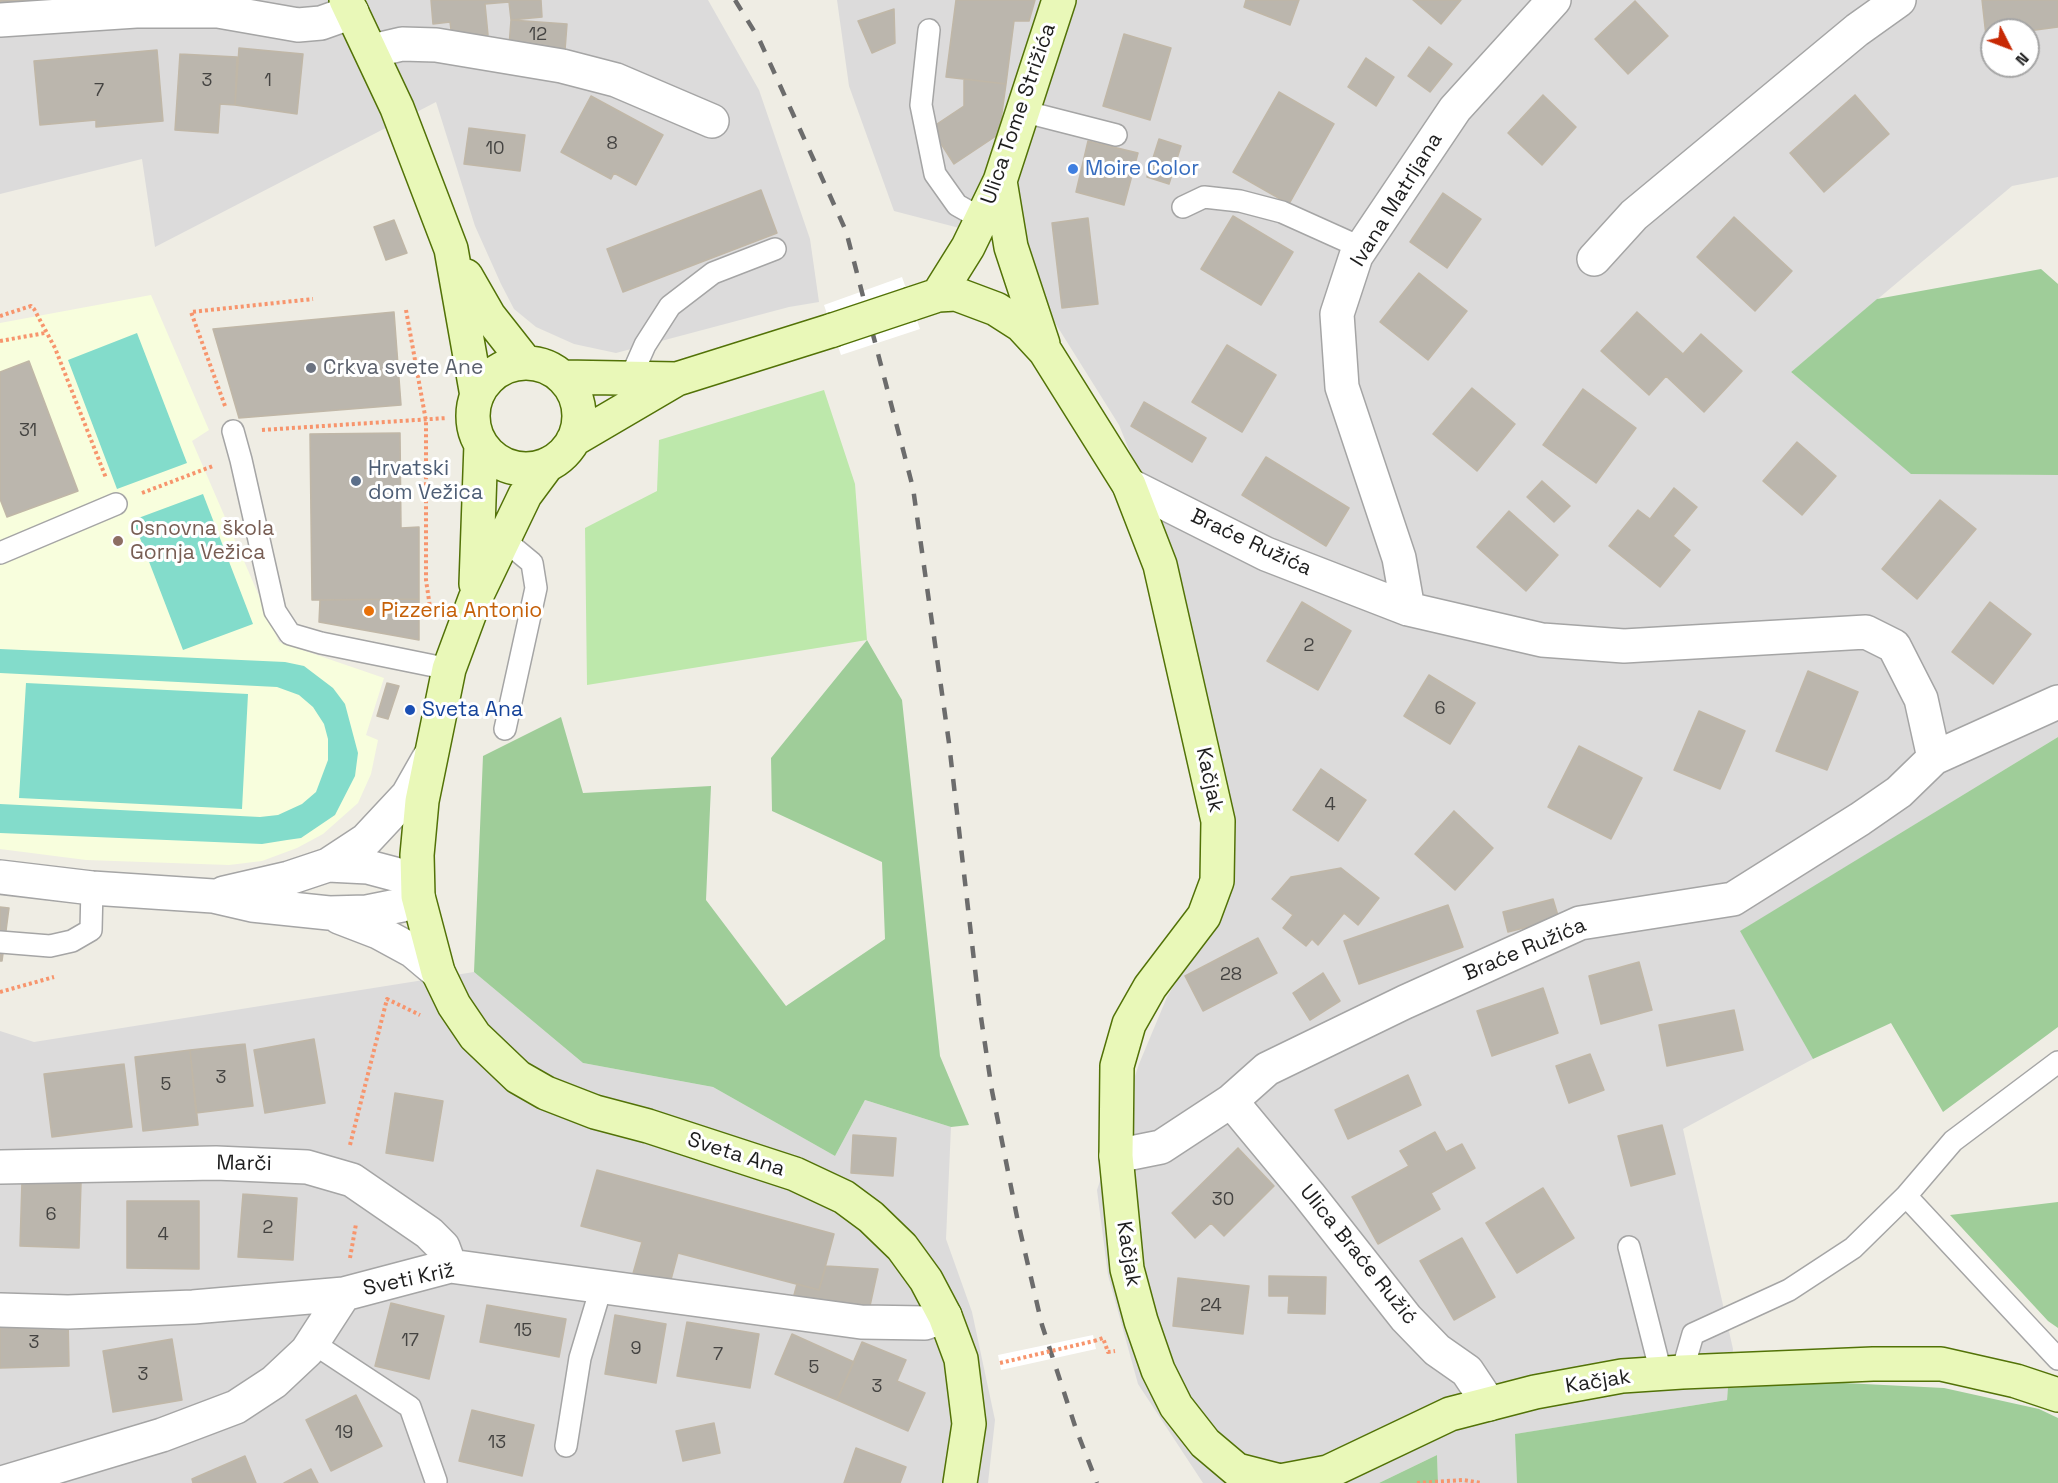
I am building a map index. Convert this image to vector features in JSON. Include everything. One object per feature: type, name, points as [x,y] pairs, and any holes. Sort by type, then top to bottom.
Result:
[{"type":"main road","name":"Ulica Tome Strižića","points":[[925,300],[982,219],[1000,181],[1059,0]]},
{"type":"main road","points":[[349,6],[372,51],[426,179],[451,249],[477,396],[474,421],[481,444],[475,599]]},
{"type":"main road","points":[[1000,181],[1011,247],[1045,351]]},
{"type":"main road","points":[[451,249],[489,316],[526,363]]},
{"type":"main road","name":"Kačjak","points":[[925,300],[956,294],[970,297],[996,309],[1021,325],[1045,351],[1129,485],[1160,565],[1218,821],[1217,881],[1204,916],[1150,987],[1129,1023],[1118,1066],[1116,1156],[1127,1269],[1140,1321],[1158,1370],[1176,1406],[1205,1443],[1237,1470],[1280,1481],[1328,1472],[1450,1414],[1567,1386],[1622,1376],[1671,1373],[1873,1364],[1941,1364],[2016,1381],[2058,1395]]},
{"type":"main road","points":[[573,440],[677,379],[925,300]]},
{"type":"main road","points":[[475,599],[525,495],[548,464],[562,454],[573,440],[578,424],[578,407],[573,391],[563,377],[548,368],[526,363],[499,370],[486,381],[477,396]]},
{"type":"main road","points":[[563,377],[677,379]]},
{"type":"main road","points":[[481,444],[504,464],[518,468],[548,464]]},
{"type":"main road","name":"Sveta Ana","points":[[475,599],[449,669],[430,757],[422,801],[417,889],[438,972],[454,1005],[475,1036],[519,1077],[546,1093],[595,1112],[795,1174],[843,1197],[871,1217],[902,1247],[926,1280],[945,1316],[960,1359],[969,1424],[960,1483]]},
{"type":"street","name":"Ivana Matrljana","points":[[1408,609],[1399,558],[1342,387],[1337,314],[1356,256],[1455,109],[1554,0]]},
{"type":"street","points":[[1594,259],[1634,216],[1857,30],[1899,0]]},
{"type":"street","points":[[0,20],[136,11],[218,11],[298,25],[321,23],[349,6]]},
{"type":"street","points":[[372,51],[402,44],[436,45],[562,66],[616,80],[712,121]]},
{"type":"street","name":"Braće Ružića","points":[[1129,485],[1266,554],[1408,609],[1542,640],[1624,646],[1866,632],[1894,646],[1921,699],[1934,758]]},
{"type":"street","name":"Braće Ružića","points":[[1116,1156],[1161,1147],[1231,1101],[1267,1070],[1405,1002],[1580,923],[1733,899],[1870,813],[1899,792],[1934,758],[2058,702]]},
{"type":"street","points":[[213,896],[289,878],[328,865],[366,840],[408,795],[430,757]]},
{"type":"street","points":[[0,877],[92,888],[213,896],[252,905],[329,913],[366,912],[402,905],[417,889],[402,876],[368,867],[328,865]]},
{"type":"street","points":[[329,913],[378,932],[412,951],[438,972]]},
{"type":"street","name":"Ulica Braće Ružić","points":[[1231,1101],[1310,1195],[1406,1318],[1437,1350],[1467,1371],[1489,1404]]},
{"type":"street","name":"Marči","points":[[0,1167],[216,1163],[307,1167],[352,1180],[429,1233],[442,1247],[450,1266]]},
{"type":"street","name":"Sveti Križ","points":[[2,1483],[162,1435],[236,1407],[274,1382],[307,1351],[344,1294],[450,1266],[861,1322],[925,1323],[945,1316]]},
{"type":"street","points":[[0,1310],[68,1312],[193,1307],[344,1294]]},
{"type":"lane","points":[[929,30],[921,105],[935,174],[957,205],[982,219]]},
{"type":"lane","points":[[1023,111],[1116,135]]},
{"type":"lane","points":[[1183,207],[1204,197],[1240,201],[1282,212],[1362,248]]},
{"type":"lane","points":[[630,379],[645,345],[670,306],[714,273],[774,249]]},
{"type":"lane","points":[[232,431],[242,460],[275,611],[290,634],[321,643],[449,669]]},
{"type":"lane","points":[[0,553],[116,504]]},
{"type":"lane","points":[[503,539],[532,563],[536,588],[505,729]]},
{"type":"lane","points":[[0,942],[50,946],[72,941],[90,930],[92,888]]},
{"type":"lane","points":[[1671,1373],[1693,1335],[1789,1290],[1852,1248],[1906,1196],[1953,1141],[2058,1062]]},
{"type":"lane","points":[[1906,1196],[2058,1359]]},
{"type":"lane","points":[[1629,1247],[1671,1373]]},
{"type":"lane","points":[[566,1446],[580,1358],[601,1287]]},
{"type":"lane","points":[[313,1342],[410,1407],[436,1481]]},
{"type":"path","points":[[312,299],[190,312],[232,431],[447,418]]},
{"type":"path","points":[[0,316],[31,306],[55,348],[116,504],[206,467]]},
{"type":"path","points":[[406,310],[426,421],[426,580],[432,620]]},
{"type":"path","points":[[0,341],[45,333]]},
{"type":"path","points":[[348,1155],[387,999],[424,1017]]},
{"type":"path","points":[[1000,1363],[1094,1341]]},
{"type":"path","points":[[1417,1483],[1463,1480],[1482,1483]]},
{"type":"shaded area","points":[[0,0],[708,0],[759,90],[810,239],[819,302],[789,307],[616,353],[574,344],[536,327],[514,309],[475,226],[436,102],[155,247],[142,159],[0,194]]},
{"type":"shaded area","points":[[837,0],[2058,0],[2058,177],[2012,186],[1791,372],[1911,473],[2058,475],[2058,737],[1741,931],[1813,1059],[1683,1129],[1733,1349],[1727,1400],[1516,1434],[1517,1483],[1438,1483],[1437,1455],[1379,1483],[1203,1483],[1138,1384],[1108,1275],[1097,1190],[1139,1064],[1167,997],[1225,902],[1168,546],[1119,425],[1042,302],[1017,243],[894,211],[849,86]]},
{"type":"shaded area","name":"Osnovna škola Gornja Vežica","points":[[151,295],[209,430],[192,441],[279,642],[384,678],[366,735],[378,740],[371,774],[358,803],[323,834],[297,848],[262,861],[229,865],[86,860],[0,849],[0,323]]},
{"type":"shaded area","points":[[137,333],[187,463],[117,489],[68,360]]},
{"type":"shaded area","points":[[203,494],[253,624],[183,650],[133,520]]},
{"type":"shaded area","points":[[0,649],[285,662],[304,666],[333,688],[345,704],[358,753],[355,776],[335,815],[301,838],[262,844],[0,833],[0,804],[260,817],[278,815],[302,804],[316,792],[328,760],[328,739],[324,724],[313,707],[299,695],[277,687],[0,673]]},
{"type":"shaded area","points":[[26,683],[248,694],[242,809],[19,798]]},
{"type":"shaded area","points":[[474,972],[583,1063],[713,1087],[835,1156],[865,1100],[951,1127],[946,1239],[972,1312],[995,1420],[988,1483],[0,1483],[0,1031],[34,1042]]},
{"type":"green space","points":[[2041,269],[2058,284],[2058,475],[1911,474],[1791,372],[1877,299]]},
{"type":"green space","points":[[824,390],[855,484],[867,640],[587,685],[585,528],[657,491],[659,440]]},
{"type":"green space","points":[[867,640],[902,700],[940,1056],[969,1125],[951,1127],[865,1100],[835,1156],[713,1087],[583,1063],[474,972],[483,756],[561,717],[583,793],[711,786],[706,900],[786,1006],[885,939],[882,862],[772,811],[771,758]]},
{"type":"green space","points":[[2058,737],[2058,1027],[1943,1112],[1891,1023],[1813,1059],[1740,931]]},
{"type":"green space","points":[[2058,1202],[2058,1328],[2048,1321],[1950,1215]]},
{"type":"green space","points":[[1824,1382],[1944,1388],[2039,1409],[2058,1418],[2058,1483],[1517,1483],[1515,1434],[1727,1400],[1728,1388]]},
{"type":"green space","points":[[1437,1455],[1438,1483],[1379,1483]]},
{"type":"pier","points":[[902,277],[920,329],[841,355],[824,305]]},
{"type":"pier","points":[[1093,1335],[1096,1349],[1001,1370],[998,1355]]},
{"type":"building","points":[[0,0],[70,0],[0,8]]},
{"type":"building","points":[[431,0],[541,0],[542,17],[511,20],[509,2],[485,4],[488,35],[452,38],[450,22],[433,24]]},
{"type":"building","points":[[956,0],[1035,0],[1029,21],[1014,21],[1006,84],[946,77]]},
{"type":"building","points":[[1246,0],[1299,0],[1290,25],[1244,7]]},
{"type":"building","points":[[1413,0],[1461,0],[1441,24]]},
{"type":"building","points":[[1982,0],[2058,0],[2058,27],[2040,29],[2040,18],[1984,18]]},
{"type":"building","points":[[1635,1],[1668,36],[1628,74],[1595,39]]},
{"type":"building","points":[[894,9],[895,43],[872,53],[858,21]]},
{"type":"building","points":[[511,20],[567,24],[565,50],[509,46]]},
{"type":"building","points":[[1124,34],[1171,48],[1150,120],[1103,106]]},
{"type":"building","points":[[1429,47],[1452,64],[1430,92],[1408,76]]},
{"type":"building","points":[[239,48],[303,54],[297,114],[235,105]]},
{"type":"building","points":[[157,50],[163,121],[96,127],[96,120],[40,125],[34,61]]},
{"type":"building","points":[[180,54],[237,57],[235,105],[220,104],[218,133],[175,130]]},
{"type":"building","points":[[1366,58],[1394,77],[1376,106],[1348,87]]},
{"type":"building","points":[[964,79],[1006,84],[999,134],[954,164],[931,128],[964,106]]},
{"type":"building","points":[[1279,92],[1334,124],[1289,204],[1233,172]]},
{"type":"building","points":[[1543,95],[1576,127],[1542,165],[1508,133]]},
{"type":"building","points":[[1855,95],[1889,134],[1824,192],[1790,153]]},
{"type":"building","points":[[591,96],[663,135],[636,185],[614,173],[611,179],[561,152]]},
{"type":"building","points":[[469,128],[525,135],[520,171],[464,164]]},
{"type":"building","points":[[1159,139],[1181,146],[1169,184],[1147,177]]},
{"type":"building","points":[[1088,141],[1138,153],[1124,205],[1076,192]]},
{"type":"building","points":[[761,190],[777,233],[623,292],[607,249]]},
{"type":"building","points":[[1443,193],[1481,219],[1447,268],[1410,242]]},
{"type":"building","points":[[1233,216],[1293,252],[1261,305],[1201,269]]},
{"type":"building","points":[[1734,217],[1792,271],[1755,311],[1697,257]]},
{"type":"building","points":[[1088,218],[1098,304],[1062,308],[1052,223]]},
{"type":"building","points":[[394,220],[407,253],[386,260],[374,227]]},
{"type":"building","points":[[1419,273],[1467,311],[1428,360],[1380,322]]},
{"type":"building","name":"Crkva svete Ane","points":[[394,312],[401,405],[239,418],[213,329]]},
{"type":"building","points":[[1637,312],[1683,354],[1701,334],[1742,371],[1704,412],[1666,376],[1649,395],[1601,351]]},
{"type":"building","points":[[1227,345],[1276,375],[1242,432],[1192,402]]},
{"type":"building","points":[[29,361],[78,491],[7,517],[0,499],[0,372]]},
{"type":"building","points":[[1472,388],[1515,424],[1477,471],[1433,434]]},
{"type":"building","points":[[1583,389],[1636,428],[1596,483],[1543,445]]},
{"type":"building","points":[[1144,402],[1206,438],[1192,462],[1131,426]]},
{"type":"building","name":"Hrvatski dom Vežica","points":[[400,433],[401,528],[419,527],[419,599],[312,600],[310,434]]},
{"type":"building","points":[[1797,442],[1836,476],[1802,515],[1763,481]]},
{"type":"building","points":[[1266,457],[1349,508],[1326,546],[1242,495]]},
{"type":"building","points":[[1542,481],[1570,506],[1554,522],[1527,497]]},
{"type":"building","points":[[1674,488],[1697,507],[1673,536],[1690,550],[1660,587],[1609,546],[1638,510],[1650,519]]},
{"type":"building","points":[[1940,500],[1976,529],[1917,599],[1882,569]]},
{"type":"building","points":[[1509,511],[1558,555],[1526,591],[1477,547]]},
{"type":"building","name":"Pizzeria Antonio","points":[[419,599],[419,640],[319,622],[320,600]]},
{"type":"building","points":[[1302,602],[1351,631],[1318,690],[1267,661]]},
{"type":"building","points":[[1990,602],[2031,634],[1993,684],[1952,652]]},
{"type":"building","points":[[1808,671],[1858,692],[1827,770],[1776,751]]},
{"type":"building","points":[[1429,675],[1475,703],[1450,744],[1404,716]]},
{"type":"building","points":[[387,683],[399,686],[388,719],[377,716]]},
{"type":"building","points":[[1699,711],[1745,731],[1720,789],[1674,770]]},
{"type":"building","points":[[1579,746],[1642,778],[1611,839],[1548,807]]},
{"type":"building","points":[[1321,769],[1366,800],[1338,841],[1293,810]]},
{"type":"building","points":[[1454,811],[1493,848],[1455,890],[1415,854]]},
{"type":"building","points":[[1341,868],[1379,898],[1358,925],[1344,913],[1318,945],[1312,939],[1306,946],[1283,928],[1293,915],[1272,899],[1291,877]]},
{"type":"building","points":[[1553,899],[1559,919],[1508,932],[1503,912]]},
{"type":"building","points":[[1448,905],[1463,947],[1359,984],[1344,941]]},
{"type":"building","points":[[0,907],[9,908],[2,961],[0,961]]},
{"type":"building","points":[[1258,938],[1277,973],[1203,1011],[1185,976]]},
{"type":"building","points":[[1639,962],[1652,1010],[1601,1024],[1589,976]]},
{"type":"building","points":[[1323,973],[1340,1001],[1310,1020],[1293,993]]},
{"type":"building","points":[[1543,988],[1558,1033],[1492,1056],[1477,1011]]},
{"type":"building","points":[[1734,1010],[1743,1050],[1667,1066],[1659,1025]]},
{"type":"building","points":[[314,1039],[325,1103],[265,1113],[254,1050]]},
{"type":"building","points":[[245,1044],[253,1106],[196,1113],[190,1050]]},
{"type":"building","points":[[190,1050],[198,1125],[143,1131],[135,1057]]},
{"type":"building","points":[[1590,1054],[1604,1090],[1569,1103],[1556,1066]]},
{"type":"building","points":[[124,1064],[132,1127],[52,1137],[44,1074]]},
{"type":"building","points":[[1408,1075],[1421,1105],[1348,1139],[1335,1110]]},
{"type":"building","points":[[395,1093],[443,1101],[433,1161],[386,1153]]},
{"type":"building","points":[[1662,1125],[1675,1174],[1631,1186],[1618,1136]]},
{"type":"building","points":[[1435,1132],[1446,1152],[1462,1144],[1475,1168],[1431,1193],[1440,1209],[1378,1244],[1352,1197],[1409,1166],[1400,1151]]},
{"type":"building","points":[[853,1135],[896,1138],[893,1176],[851,1173]]},
{"type":"building","points":[[1238,1148],[1274,1186],[1224,1236],[1211,1223],[1195,1238],[1172,1213]]},
{"type":"building","points":[[597,1170],[834,1234],[819,1290],[678,1253],[669,1287],[632,1277],[642,1242],[581,1226]]},
{"type":"building","points":[[22,1181],[81,1183],[79,1248],[20,1246]]},
{"type":"building","points":[[1543,1188],[1574,1238],[1517,1273],[1486,1223]]},
{"type":"building","points":[[243,1194],[297,1198],[293,1260],[238,1257]]},
{"type":"building","points":[[127,1201],[199,1201],[199,1269],[127,1268]]},
{"type":"building","points":[[1462,1238],[1495,1297],[1454,1320],[1420,1261]]},
{"type":"building","points":[[826,1266],[878,1269],[868,1315],[791,1306],[797,1284],[819,1290]]},
{"type":"building","points":[[1269,1276],[1326,1277],[1325,1314],[1288,1313],[1289,1296],[1269,1296]]},
{"type":"building","points":[[1178,1278],[1249,1286],[1243,1334],[1173,1326]]},
{"type":"building","points":[[391,1303],[444,1316],[429,1379],[375,1366]]},
{"type":"building","points":[[487,1305],[566,1319],[559,1357],[480,1342]]},
{"type":"building","points":[[615,1315],[666,1324],[656,1383],[605,1374]]},
{"type":"building","points":[[68,1319],[69,1366],[0,1368],[0,1320]]},
{"type":"building","points":[[687,1322],[759,1334],[750,1388],[677,1376]]},
{"type":"building","points":[[792,1334],[854,1362],[837,1400],[775,1374]]},
{"type":"building","points":[[172,1339],[182,1400],[113,1412],[103,1351]]},
{"type":"building","points":[[862,1342],[906,1360],[897,1381],[925,1393],[908,1431],[837,1400]]},
{"type":"building","points":[[356,1395],[382,1446],[331,1471],[306,1420]]},
{"type":"building","points":[[472,1410],[534,1425],[522,1476],[459,1461]]},
{"type":"building","points":[[714,1423],[720,1453],[683,1461],[676,1431]]},
{"type":"building","points":[[856,1448],[906,1467],[900,1483],[844,1483]]},
{"type":"building","points":[[245,1456],[256,1483],[193,1483],[192,1479]]},
{"type":"building","points":[[311,1469],[318,1483],[284,1483]]},
{"type":"railway","points":[[735,0],[759,39],[846,231],[913,488],[949,743],[979,1004],[992,1091],[1018,1222],[1042,1325],[1076,1429],[1097,1483]]},
{"type":"place","name":"Moire Color","points":[[1073,169]]},
{"type":"place","name":"Crkva svete Ane","points":[[311,368]]},
{"type":"place","name":"Hrvatski dom Vežica","points":[[356,481]]},
{"type":"place","name":"Osnovna škola Gornja Vežica","points":[[118,541]]},
{"type":"place","name":"Pizzeria Antonio","points":[[369,611]]},
{"type":"place","name":"Sveta Ana","points":[[410,710]]}]
